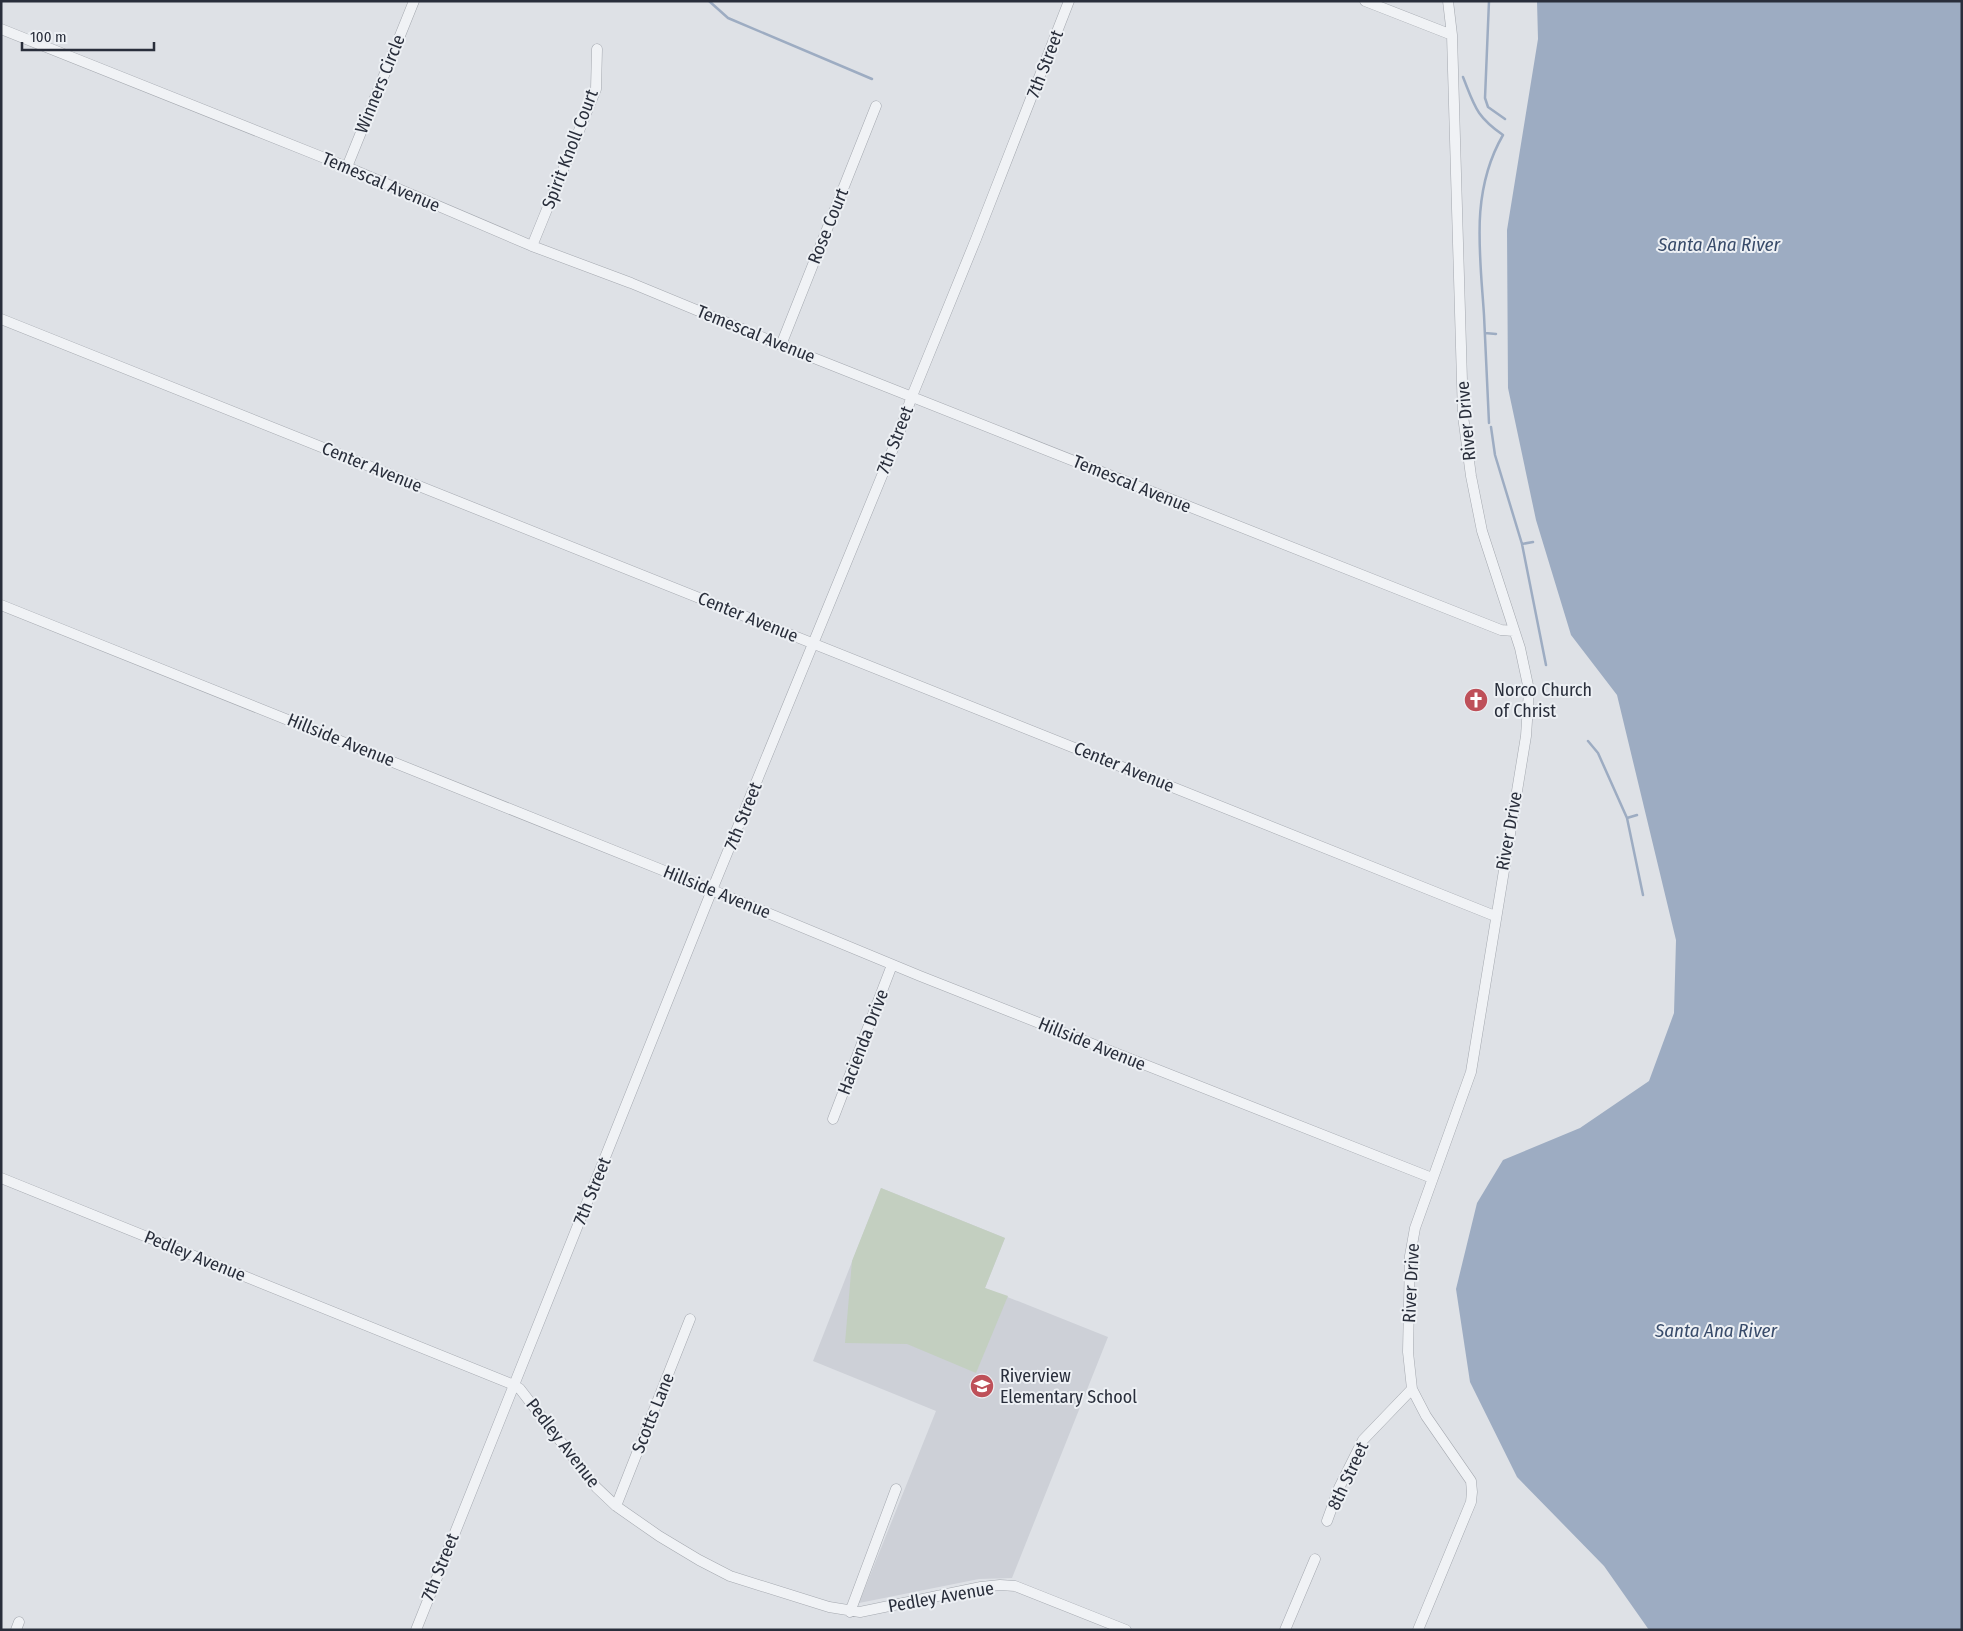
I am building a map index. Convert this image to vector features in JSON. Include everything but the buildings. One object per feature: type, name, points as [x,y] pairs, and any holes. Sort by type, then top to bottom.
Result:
[{"type":"street","name":"Winners Circle","points":[[347,168],[414,1]]},
{"type":"street","name":"7th Street","points":[[416,1630],[712,890],[897,439],[912,396],[974,245],[1069,1]]},
{"type":"street","points":[[1365,1],[1452,35]]},
{"type":"street","name":"River Drive","points":[[1418,1630],[1470,1502],[1472,1492],[1471,1481],[1464,1468],[1426,1416],[1412,1389],[1408,1352],[1410,1256],[1415,1228],[1464,1095],[1470,1072],[1526,736],[1528,704],[1528,690],[1520,648],[1482,532],[1463,416],[1452,35],[1448,1]]},
{"type":"street","name":"Temescal Avenue","points":[[1,29],[780,345],[1492,627],[1514,631]]},
{"type":"street","name":"Spirit Knoll Court","points":[[532,246],[596,89],[597,49]]},
{"type":"street","name":"Rose Court","points":[[780,345],[876,106]]},
{"type":"street","name":"Center Avenue","points":[[1,320],[1495,916]]},
{"type":"street","name":"Hillside Avenue","points":[[1,605],[892,964],[1432,1178]]},
{"type":"street","name":"Hacienda Drive","points":[[833,1119],[892,964]]},
{"type":"street","name":"Pedley Avenue","points":[[1,1178],[514,1385],[520,1389],[596,1487],[616,1506],[659,1536],[730,1576],[850,1612],[860,1612],[980,1587],[1015,1586],[1126,1630]]},
{"type":"street","name":"Scotts Lane","points":[[616,1506],[690,1319]]},
{"type":"street","name":"8th Street","points":[[1327,1521],[1339,1488],[1363,1440],[1412,1389]]},
{"type":"street","points":[[850,1612],[896,1489]]},
{"type":"street","points":[[1285,1630],[1315,1559]]},
{"type":"shaded area","name":"Riverview Elementary School","points":[[881,1188],[1005,1238],[985,1288],[1108,1337],[1012,1578],[979,1579],[859,1603],[936,1411],[813,1361]]},
{"type":"green space","points":[[881,1188],[1005,1238],[985,1288],[1008,1296],[976,1373],[907,1344],[845,1343],[852,1261]]},
{"type":"water","name":"Santa Ana River","points":[[1537,1],[1962,1],[1962,1630],[1649,1630],[1604,1566],[1517,1477],[1470,1382],[1456,1289],[1477,1203],[1503,1160],[1580,1128],[1649,1081],[1674,1013],[1676,940],[1617,695],[1571,635],[1536,520],[1508,388],[1507,230],[1538,39]]},
{"type":"waterway","points":[[709,1],[728,18],[872,79]]},
{"type":"waterway","points":[[1489,1],[1485,98],[1488,107],[1505,119]]},
{"type":"waterway","points":[[1463,77],[1477,110],[1487,122],[1503,135],[1493,157],[1481,201],[1480,246],[1489,423]]},
{"type":"waterway","points":[[1485,333],[1496,334]]},
{"type":"waterway","points":[[1491,427],[1495,455],[1522,544]]},
{"type":"waterway","points":[[1533,542],[1522,544],[1546,665]]},
{"type":"waterway","points":[[1588,741],[1598,753],[1627,818],[1637,815]]},
{"type":"waterway","points":[[1627,818],[1643,895]]},
{"type":"place","name":"Norco Church of Christ","points":[[1476,700]]},
{"type":"place","name":"Riverview Elementary School","points":[[982,1386]]}]
